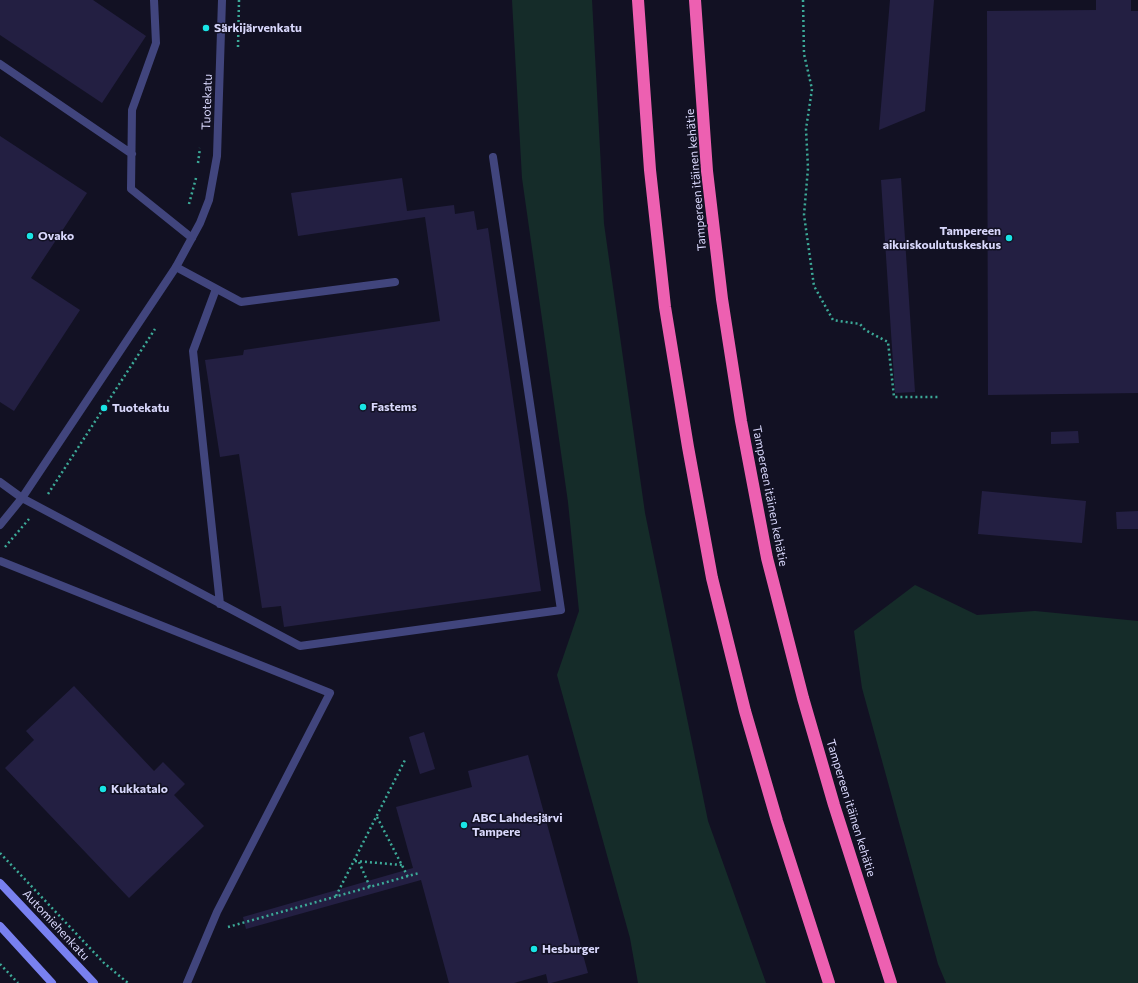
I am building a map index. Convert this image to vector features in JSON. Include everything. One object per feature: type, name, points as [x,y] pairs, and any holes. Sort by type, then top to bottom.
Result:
[{"type":"highway","points":[[638,0],[650,170],[665,307],[688,448],[712,578],[745,711],[777,821],[829,983]]},
{"type":"highway","name":"Tampereen itäinen kehätie","points":[[695,0],[707,171],[722,299],[741,421],[767,558],[803,698],[834,804],[892,983]]},
{"type":"main road","name":"Automiehenkatu","points":[[0,883],[94,983]]},
{"type":"main road","points":[[0,926],[52,983]]},
{"type":"street","points":[[154,0],[156,43],[132,110],[132,189],[192,238]]},
{"type":"street","name":"Tuotekatu","points":[[0,525],[22,498],[176,267],[192,238],[209,200],[217,156],[222,0]]},
{"type":"street","points":[[0,64],[132,154]]},
{"type":"street","points":[[0,482],[22,498],[300,646],[561,610],[493,157]]},
{"type":"street","points":[[176,267],[241,302],[395,282]]},
{"type":"street","points":[[216,289],[193,351],[220,604]]},
{"type":"street","points":[[0,561],[330,693],[216,912],[186,983]]},
{"type":"path","points":[[803,0],[805,62],[812,89],[806,130],[808,168],[804,215],[814,286],[834,320],[860,324],[865,330],[888,342],[894,397],[940,397]]},
{"type":"path","points":[[198,165],[200,142]]},
{"type":"path","points":[[178,227],[189,206],[197,173]]},
{"type":"path","points":[[336,897],[406,758]]},
{"type":"path","points":[[376,817],[408,877]]},
{"type":"path","points":[[0,853],[104,963],[128,983]]},
{"type":"path","points":[[354,861],[402,865]]},
{"type":"path","points":[[359,862],[370,887]]},
{"type":"path","points":[[212,923],[225,928],[419,874]]},
{"type":"path","points":[[0,964],[18,983]]},
{"type":"green space","points":[[512,0],[592,0],[604,224],[645,513],[708,821],[766,983],[638,983],[630,938],[557,675],[579,611],[568,502],[522,178]]},
{"type":"green space","points":[[915,585],[977,615],[1035,611],[1138,621],[1138,983],[946,983],[938,964],[862,688],[854,631]]},
{"type":"building","points":[[0,0],[93,0],[146,36],[102,103],[0,35]]},
{"type":"building","points":[[890,0],[934,0],[925,111],[879,130]]},
{"type":"building","points":[[1096,0],[1131,0],[1131,11],[1138,11],[1138,393],[988,395],[987,11],[1096,10]]},
{"type":"building","name":"Ovako","points":[[0,136],[87,193],[31,278],[80,310],[14,411],[0,402]]},
{"type":"building","name":"Fastems","points":[[402,178],[407,211],[454,205],[455,214],[474,211],[477,230],[488,228],[541,591],[284,627],[281,606],[262,608],[239,454],[220,457],[205,360],[243,355],[244,350],[440,321],[425,217],[298,236],[291,193]]},
{"type":"building","points":[[901,178],[915,392],[895,393],[881,180]]},
{"type":"building","points":[[1078,431],[1079,443],[1051,444],[1051,432]]},
{"type":"building","points":[[982,491],[1086,501],[1082,543],[978,534]]},
{"type":"building","points":[[1138,511],[1138,529],[1117,529],[1116,512]]},
{"type":"building","name":"Kukkatalo","points":[[74,686],[154,771],[163,762],[185,784],[174,795],[204,826],[129,898],[5,768],[34,740],[26,731]]},
{"type":"building","points":[[424,732],[435,769],[420,774],[409,737]]},
{"type":"building","points":[[528,755],[588,973],[551,983],[548,983],[546,974],[514,983],[449,983],[421,880],[246,929],[243,917],[413,868],[396,807],[472,787],[468,771]]},
{"type":"place","name":"Särkijärvenkatu","points":[[206,28]]},
{"type":"place","name":"Ovako","points":[[30,236]]},
{"type":"place","name":"Tampereen aikuiskoulutuskeskus","points":[[1009,238]]},
{"type":"place","name":"Fastems","points":[[363,407]]},
{"type":"place","name":"Tuotekatu","points":[[104,408]]},
{"type":"place","name":"Kukkatalo","points":[[103,789]]},
{"type":"place","name":"ABC Lahdesjärvi Tampere","points":[[464,825]]},
{"type":"place","name":"Hesburger","points":[[534,949]]}]
